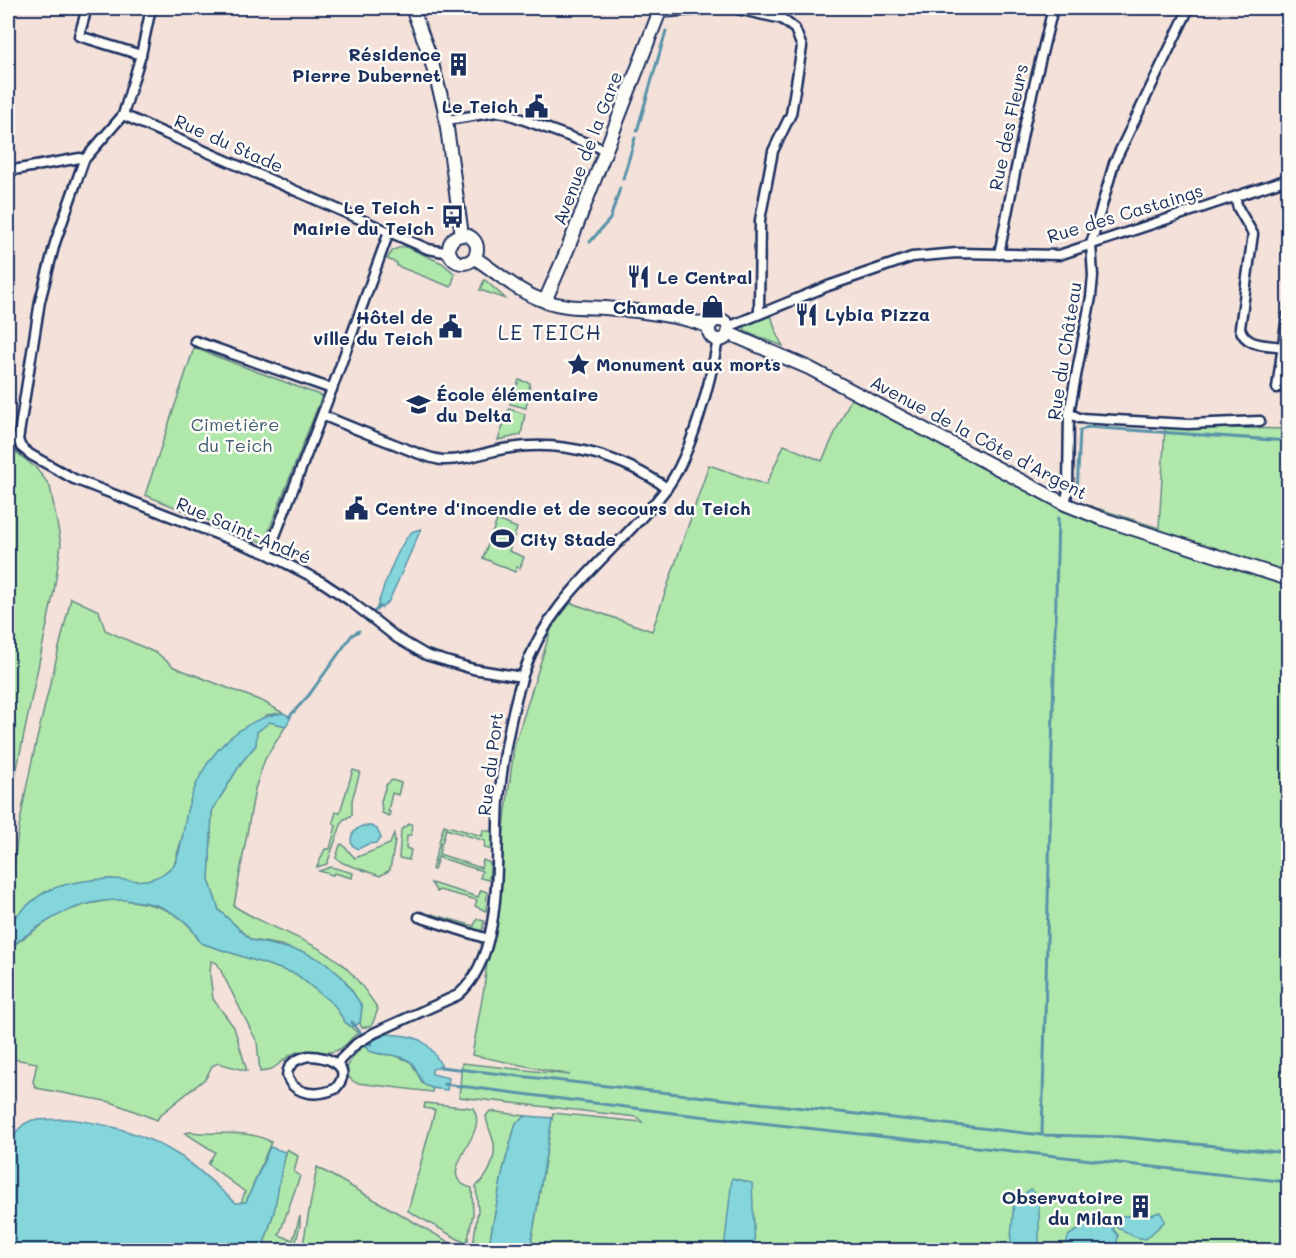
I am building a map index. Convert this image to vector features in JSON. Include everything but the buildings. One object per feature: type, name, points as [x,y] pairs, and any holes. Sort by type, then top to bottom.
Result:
[{"type":"main road","points":[[412,8],[435,73],[447,120],[462,235]]},
{"type":"main road","name":"Avenue de la Gare","points":[[545,301],[568,248],[660,9]]},
{"type":"main road","points":[[462,235],[475,240],[478,249],[475,258],[463,264],[454,260],[450,253],[452,241],[462,235]]},
{"type":"main road","points":[[475,258],[519,289],[545,301],[571,306],[637,312],[692,321],[709,327]]},
{"type":"main road","points":[[719,320],[724,322],[724,333],[710,335],[709,327],[713,322],[719,320]]},
{"type":"main road","name":"Avenue de la Côte d'Argent","points":[[724,333],[809,368],[1065,504],[1100,518],[1288,579]]},
{"type":"street","points":[[87,8],[79,36],[141,55]]},
{"type":"street","points":[[8,439],[18,440],[43,292],[60,225],[84,160],[123,115],[152,8]]},
{"type":"street","points":[[660,9],[668,12],[715,8]]},
{"type":"street","points":[[733,8],[770,15],[789,23],[800,38],[802,46],[796,93],[789,122],[773,151],[760,220],[759,313]]},
{"type":"street","name":"Rue des Fleurs","points":[[999,254],[1024,123],[1053,8]]},
{"type":"street","name":"Rue du Château","points":[[1065,504],[1068,490],[1069,414],[1091,297],[1093,276],[1091,244],[1114,163],[1189,8]]},
{"type":"street","points":[[447,120],[497,112],[505,113],[606,150]]},
{"type":"street","name":"Rue du Stade","points":[[123,115],[428,249],[450,253]]},
{"type":"street","points":[[8,171],[80,158],[84,160]]},
{"type":"street","name":"Rue des Castaings","points":[[724,333],[759,313],[912,257],[957,253],[1059,255],[1288,179]]},
{"type":"street","points":[[1235,197],[1238,208],[1252,234],[1240,328],[1245,340],[1282,347]]},
{"type":"street","points":[[268,554],[332,389],[389,232]]},
{"type":"street","points":[[1277,388],[1287,316]]},
{"type":"street","name":"Rue du Port","points":[[337,1063],[356,1044],[374,1033],[458,995],[469,986],[478,972],[488,939],[498,856],[499,802],[508,728],[522,677],[536,642],[565,598],[667,488],[695,428],[724,333]]},
{"type":"street","points":[[195,341],[332,389]]},
{"type":"street","points":[[1069,414],[1079,418],[1188,424],[1260,421]]},
{"type":"street","points":[[322,415],[433,459],[465,460],[519,446],[566,448],[591,452],[629,467],[667,488]]},
{"type":"street","name":"Rue Saint-André","points":[[18,440],[21,447],[31,455],[74,478],[268,554],[322,582],[415,650],[458,665],[522,677]]},
{"type":"street","points":[[419,917],[488,939]]},
{"type":"street","points":[[303,1057],[323,1057],[337,1063],[342,1072],[340,1083],[327,1093],[303,1093],[295,1088],[288,1078],[288,1068],[303,1057]]},
{"type":"green space","points":[[404,246],[442,263],[455,274],[451,287],[397,266],[397,263],[387,259],[393,250]]},
{"type":"green space","points":[[485,280],[506,299],[480,290]]},
{"type":"green space","points":[[771,315],[783,346],[744,331],[745,326]]},
{"type":"green space","name":"Cimetière du Teich","points":[[194,348],[322,396],[264,543],[145,495]]},
{"type":"green space","points":[[519,380],[530,383],[526,408],[510,404]]},
{"type":"green space","points":[[855,390],[1072,500],[1159,528],[1165,427],[1288,429],[1288,1250],[530,1250],[553,1113],[642,1122],[637,1117],[459,1097],[462,1063],[570,1075],[472,1055],[484,988],[514,747],[552,626],[571,603],[652,631],[709,465],[766,485],[784,445],[822,461]]},
{"type":"green space","points":[[509,409],[525,414],[521,435],[498,440]]},
{"type":"green space","points":[[8,449],[16,452],[36,468],[50,486],[61,544],[54,591],[12,792],[8,827]]},
{"type":"green space","name":"City Stade","points":[[497,520],[517,528],[509,551],[524,557],[520,568],[517,567],[515,572],[483,558]]},
{"type":"green space","points":[[71,598],[99,611],[105,630],[158,654],[174,667],[264,702],[283,713],[266,715],[188,807],[185,828],[174,865],[159,877],[138,882],[110,879],[75,883],[47,891],[8,923],[11,880],[26,789]]},
{"type":"green space","points":[[270,722],[286,726],[265,759],[255,789],[234,906],[325,952],[349,970],[378,1009],[372,1025],[362,1028],[360,1023],[362,1006],[343,978],[326,963],[281,945],[251,940],[219,910],[209,880],[212,811],[241,763],[256,745],[256,732]]},
{"type":"green space","points":[[353,770],[360,772],[352,800],[352,815],[343,820],[327,864],[317,867],[325,849],[330,849],[336,826],[333,822],[336,812],[340,812]]},
{"type":"green space","points":[[392,780],[401,783],[398,795],[392,793],[389,816],[382,813],[381,801],[386,785]]},
{"type":"green space","points":[[412,824],[411,835],[407,836],[406,848],[411,850],[409,860],[399,858],[401,830]]},
{"type":"green space","points":[[444,825],[482,836],[483,830],[493,832],[493,850],[484,848],[485,841],[446,829],[442,843],[439,842]]},
{"type":"green space","points":[[394,834],[390,870],[380,876],[343,863],[336,858],[342,844],[355,858],[390,844]]},
{"type":"green space","points":[[439,844],[441,845],[439,854],[481,868],[483,860],[490,863],[489,880],[480,878],[482,871],[438,857],[434,870],[432,869]]},
{"type":"green space","points":[[331,867],[353,873],[352,878],[319,871]]},
{"type":"green space","points":[[431,883],[478,897],[481,890],[487,892],[486,911],[475,906],[477,900],[439,890],[437,892]]},
{"type":"green space","points":[[114,899],[145,903],[165,909],[190,927],[201,943],[296,974],[335,1005],[345,1022],[358,1033],[339,1050],[297,1052],[276,1067],[260,1072],[257,1042],[217,963],[211,961],[213,999],[234,1027],[247,1071],[218,1063],[212,1066],[206,1078],[160,1115],[157,1120],[111,1102],[36,1088],[33,1082],[37,1063],[8,1058],[8,949],[58,914],[84,905]]},
{"type":"green space","points":[[432,914],[474,926],[477,919],[484,921],[482,932],[430,917]]},
{"type":"green space","points":[[363,1046],[379,1054],[394,1055],[411,1062],[423,1084],[433,1088],[432,1092],[357,1083],[351,1079],[348,1075],[348,1065]]},
{"type":"green space","points":[[425,1103],[473,1108],[476,1114],[477,1123],[457,1169],[457,1177],[462,1184],[472,1188],[473,1214],[467,1244],[408,1211],[435,1110],[424,1108]]},
{"type":"green space","points":[[490,1111],[526,1116],[516,1123],[503,1170],[488,1250],[483,1250],[473,1245],[478,1210],[476,1186],[487,1173],[494,1156],[494,1144],[486,1116]]},
{"type":"green space","points":[[185,1133],[252,1135],[271,1142],[246,1202],[241,1203],[245,1192],[208,1164],[215,1152]]},
{"type":"green space","points":[[287,1149],[298,1156],[294,1172],[300,1176],[279,1235],[293,1240],[300,1216],[294,1250],[262,1250],[274,1212]]},
{"type":"green space","points":[[317,1167],[463,1250],[302,1250]]},
{"type":"water","points":[[421,529],[389,601],[381,608],[377,607],[392,567],[407,537],[412,532]]},
{"type":"water","points":[[283,713],[291,717],[286,726],[270,722],[257,732],[256,745],[241,763],[212,811],[209,880],[219,910],[251,940],[304,952],[326,963],[343,978],[362,1006],[360,1023],[352,1027],[345,1022],[334,1005],[296,974],[201,943],[181,918],[161,907],[147,903],[116,900],[82,906],[51,919],[8,949],[8,923],[47,891],[94,880],[153,879],[173,866],[179,853],[188,807],[194,790],[211,759],[222,745],[249,724]]},
{"type":"water","points":[[362,826],[377,829],[381,838],[376,843],[358,849],[352,845],[351,839],[355,831]]},
{"type":"water","points":[[386,1034],[414,1038],[426,1044],[442,1067],[432,1069],[432,1074],[449,1078],[447,1090],[425,1085],[410,1061],[397,1056],[374,1053],[363,1046]]},
{"type":"water","points":[[526,1116],[552,1118],[530,1250],[488,1250],[503,1170],[516,1123]]},
{"type":"water","points":[[67,1119],[111,1127],[167,1148],[187,1161],[236,1203],[246,1202],[270,1147],[285,1152],[274,1212],[262,1250],[8,1250],[8,1157],[16,1132],[32,1120]]},
{"type":"water","points":[[732,1178],[752,1183],[755,1250],[724,1250]]},
{"type":"water","points":[[1031,1189],[1039,1201],[1039,1250],[1010,1250],[1014,1201]]},
{"type":"water","points":[[1160,1212],[1165,1221],[1146,1239],[1135,1237],[1115,1226],[1113,1229],[1118,1235],[1116,1250],[1064,1250],[1069,1235],[1085,1226],[1109,1228],[1120,1216],[1151,1215]]},
{"type":"waterway","points":[[637,131],[666,31]]},
{"type":"waterway","points":[[623,179],[635,138]]},
{"type":"waterway","points":[[590,242],[610,219],[620,188]]},
{"type":"waterway","points":[[1077,493],[1080,431],[1087,427],[1288,441]]},
{"type":"waterway","points":[[1042,1134],[1058,518]]},
{"type":"waterway","points":[[375,611],[380,606]]},
{"type":"waterway","points":[[289,717],[309,695],[352,635],[359,631]]},
{"type":"waterway","points":[[352,1022],[371,1044]]},
{"type":"waterway","points":[[440,1067],[1042,1135],[1123,1137],[1288,1153]]},
{"type":"waterway","points":[[444,1084],[681,1114],[1288,1182]]},
{"type":"place","name":"Résidence Pierre Dubernet","points":[[459,64]]},
{"type":"place","name":"Le Teich","points":[[536,106]]},
{"type":"place","name":"Le Teich - Mairie du Teich","points":[[452,217]]},
{"type":"place","name":"Le Central","points":[[639,277]]},
{"type":"place","name":"Chamade","points":[[713,307]]},
{"type":"place","name":"Lybia Pizza","points":[[807,314]]},
{"type":"place","name":"Hôtel de ville du Teich","points":[[451,327]]},
{"type":"place","name":"Monument aux morts","points":[[578,364]]},
{"type":"place","name":"École élémentaire du Delta","points":[[418,404]]},
{"type":"place","name":"Centre d'incendie et de secours du Teich","points":[[357,508]]},
{"type":"place","name":"City Stade","points":[[502,539]]},
{"type":"place","name":"Observatoire du Milan","points":[[1141,1207]]},
{"type":"district","name":"LE TEICH","points":[[550,331]]}]
